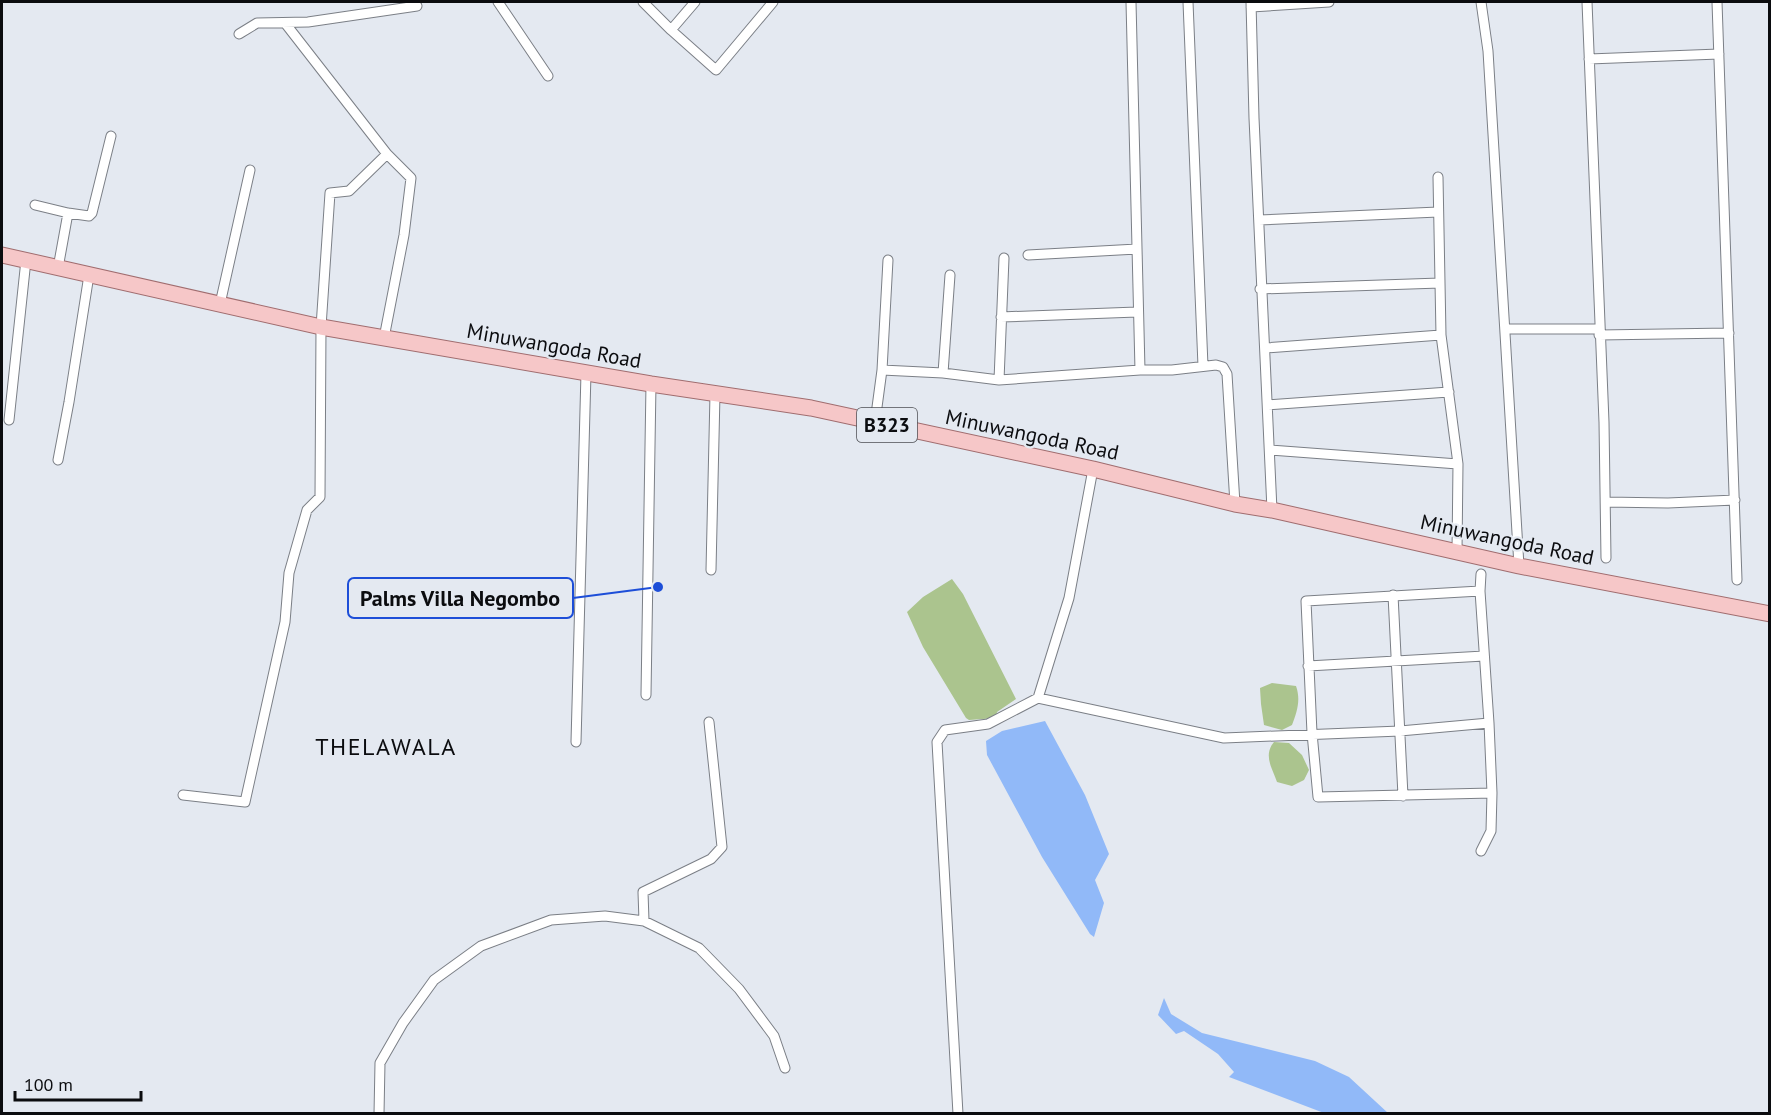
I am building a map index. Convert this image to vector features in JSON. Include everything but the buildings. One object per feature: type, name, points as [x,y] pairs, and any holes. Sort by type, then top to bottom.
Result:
[{"type":"main road","name":"Minuwangoda Road","points":[[2,255],[321,327],[651,384],[811,408],[1093,468],[1235,504],[1272,510],[1520,566],[1770,614]]},
{"type":"street","points":[[498,2],[548,76]]},
{"type":"street","points":[[643,2],[716,70],[772,2]]},
{"type":"street","points":[[671,30],[695,2]]},
{"type":"street","points":[[1131,2],[1140,370]]},
{"type":"street","points":[[1188,2],[1203,366]]},
{"type":"street","points":[[1272,510],[1260,289],[1251,4],[1329,2]]},
{"type":"street","points":[[1481,2],[1488,51],[1520,566]]},
{"type":"street","points":[[1587,2],[1604,422],[1606,558]]},
{"type":"street","points":[[1717,2],[1737,580]]},
{"type":"street","points":[[239,34],[257,23],[308,22],[417,6]]},
{"type":"street","points":[[285,23],[387,154],[411,178],[404,235],[384,338]]},
{"type":"street","points":[[1589,59],[1719,54]]},
{"type":"street","points":[[35,205],[90,216],[111,136]]},
{"type":"street","points":[[183,795],[245,802],[285,622],[289,573],[307,510],[321,497],[321,327],[330,193],[349,191],[387,154]]},
{"type":"street","points":[[220,304],[250,170]]},
{"type":"street","points":[[1438,177],[1441,335],[1458,464],[1457,552]]},
{"type":"street","points":[[1259,220],[1438,212]]},
{"type":"street","points":[[58,268],[68,213]]},
{"type":"street","points":[[1028,255],[1137,249]]},
{"type":"street","points":[[999,380],[1004,258]]},
{"type":"street","points":[[9,420],[26,260]]},
{"type":"street","points":[[875,422],[882,370],[888,260]]},
{"type":"street","points":[[58,460],[89,275]]},
{"type":"street","points":[[943,373],[950,275]]},
{"type":"street","points":[[1260,289],[1440,283]]},
{"type":"street","points":[[1001,317],[1137,312]]},
{"type":"street","points":[[1505,329],[1728,333]]},
{"type":"street","points":[[1265,348],[1441,335]]},
{"type":"street","points":[[882,370],[943,373],[999,380],[1140,370],[1172,370],[1216,365],[1223,367],[1227,374],[1235,504]]},
{"type":"street","points":[[576,742],[586,373]]},
{"type":"street","points":[[646,694],[651,384]]},
{"type":"street","points":[[1268,405],[1449,392]]},
{"type":"street","points":[[711,570],[715,394]]},
{"type":"street","points":[[1270,450],[1458,464]]},
{"type":"street","points":[[1038,698],[1069,598],[1093,468]]},
{"type":"street","points":[[1606,502],[1668,503],[1735,500]]},
{"type":"street","points":[[1481,574],[1480,591],[1490,723],[1492,793],[1491,831],[1481,851]]},
{"type":"street","points":[[1480,591],[1306,601],[1308,666],[1318,797],[1492,793]]},
{"type":"street","points":[[1393,595],[1403,796]]},
{"type":"street","points":[[1308,666],[1484,657]]},
{"type":"street","points":[[958,1113],[938,742],[945,730],[988,724],[1038,698],[1224,738],[1400,731],[1490,723]]},
{"type":"street","points":[[644,921],[643,892],[711,859],[722,848],[709,722]]},
{"type":"street","points":[[379,1113],[380,1063],[403,1023],[434,980],[481,946],[551,920],[605,916],[644,921],[699,948],[739,989],[774,1036],[785,1068]]},
{"type":"green space","points":[[952,579],[963,594],[1016,699],[997,712],[996,718],[969,720],[966,718],[923,647],[907,612],[923,597]]},
{"type":"green space","points":[[1272,683],[1296,686],[1298,706],[1292,725],[1282,730],[1264,725],[1260,688]]},
{"type":"green space","points":[[1274,742],[1289,743],[1302,755],[1309,770],[1304,780],[1292,786],[1277,782],[1269,757]]},
{"type":"water","points":[[1045,721],[1085,795],[1109,854],[1095,880],[1104,903],[1094,937],[1042,857],[987,755],[986,741],[1002,731]]},
{"type":"water","points":[[1164,998],[1171,1014],[1202,1033],[1315,1061],[1349,1077],[1388,1113],[1324,1113],[1229,1077],[1234,1072],[1218,1054],[1184,1031],[1176,1034],[1158,1015]]},
{"type":"place","name":"Palms Villa Negombo","points":[[658,587]]},
{"type":"district","name":"THELAWALA","points":[[386,747]]}]
